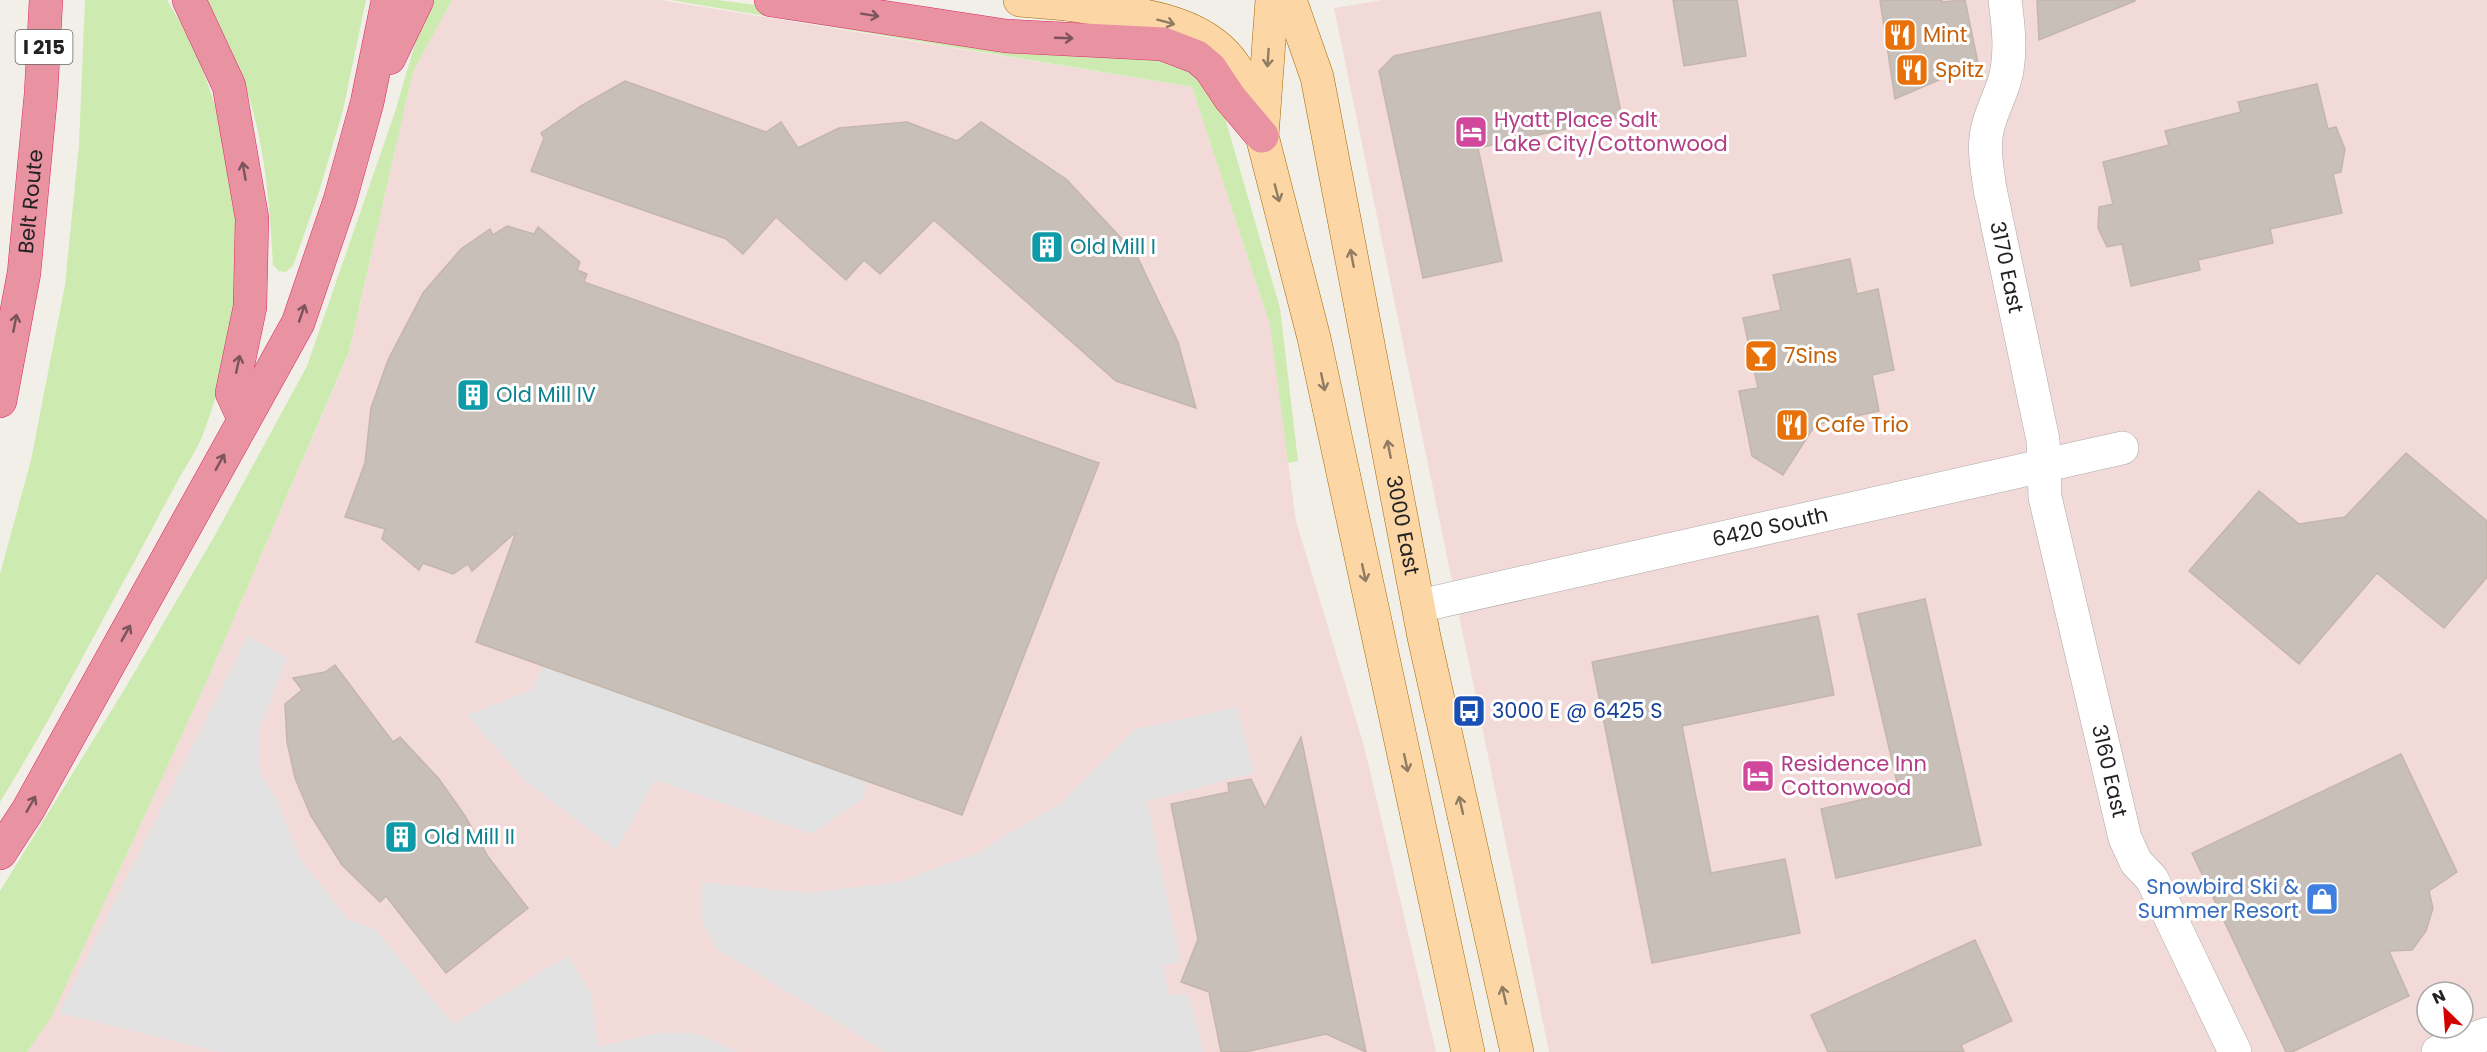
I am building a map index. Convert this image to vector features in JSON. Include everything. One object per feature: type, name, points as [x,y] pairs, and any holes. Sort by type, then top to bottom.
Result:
[{"type":"highway","name":"Belt Route","points":[[0,401],[24,273],[42,94],[46,0]]},
{"type":"highway","points":[[189,0],[229,86],[252,218],[250,307],[232,393],[244,419]]},
{"type":"highway","points":[[0,853],[28,810],[298,323],[340,200],[367,103],[388,0]]},
{"type":"highway","points":[[367,103],[417,0]]},
{"type":"highway","points":[[771,0],[1006,36],[1163,44],[1197,57],[1210,68],[1230,98],[1262,136]]},
{"type":"main road","points":[[1020,0],[1067,4],[1152,19],[1191,30],[1208,39],[1224,52],[1237,69],[1246,88],[1262,136],[1314,338],[1468,1052]]},
{"type":"main road","points":[[1067,4],[1127,0]]},
{"type":"main road","points":[[1262,136],[1272,0]]},
{"type":"main road","name":"3000 East","points":[[1290,0],[1317,77],[1434,682],[1516,1052]]},
{"type":"street","points":[[1989,0],[2007,70]]},
{"type":"street","name":"3170 East","points":[[2005,0],[2010,39],[2007,70],[1989,124],[1985,152],[1990,189],[2043,440],[2044,467]]},
{"type":"street","name":"6420 South","points":[[1419,606],[2121,448]]},
{"type":"street","name":"3160 East","points":[[2044,467],[2045,497],[2125,838],[2136,862],[2152,879],[2235,1052]]},
{"type":"street","points":[[2438,1052],[2487,1034]]},
{"type":"shaded area","points":[[452,0],[661,0],[1192,87],[1270,325],[1296,521],[1364,746],[1436,1052],[27,1052],[51,1018],[209,676],[349,353],[413,72]]},
{"type":"shaded area","points":[[1382,0],[2487,0],[2487,1052],[1549,1052],[1334,8]]},
{"type":"shaded area","points":[[248,636],[287,658],[260,727],[260,773],[277,800],[301,860],[348,919],[376,930],[453,1024],[568,956],[592,995],[598,1047],[656,1033],[697,1033],[738,1052],[218,1052],[59,1013]]},
{"type":"shaded area","points":[[543,666],[867,781],[863,799],[812,834],[655,780],[616,850],[525,781],[467,715],[532,690]]},
{"type":"shaded area","points":[[1237,707],[1254,773],[1147,801],[1181,962],[1164,966],[1168,995],[1188,994],[1204,1052],[886,1052],[717,949],[701,919],[702,882],[808,893],[899,882],[975,854],[1062,802],[1136,729]]},
{"type":"green space","points":[[85,0],[167,0],[194,49],[214,102],[228,157],[235,214],[236,271],[231,328],[220,384],[202,437],[62,696],[0,802],[0,574],[31,460],[65,285],[79,145]]},
{"type":"green space","points":[[207,0],[366,0],[343,110],[319,192],[293,266],[286,272],[279,271],[273,265],[265,173],[251,104],[234,58]]},
{"type":"green space","points":[[434,0],[452,0],[413,72],[349,352],[209,676],[51,1018],[27,1052],[0,1052],[0,891],[124,690],[214,537],[307,366],[395,112],[423,16]]},
{"type":"green space","points":[[670,0],[717,0],[1172,59],[1202,75],[1219,97],[1280,308],[1298,461],[1288,463],[1270,325],[1192,87]]},
{"type":"building","points":[[1673,0],[1737,0],[1746,56],[1684,66]]},
{"type":"building","points":[[1880,0],[1942,0],[1942,2],[1965,0],[1978,63],[1895,99]]},
{"type":"building","points":[[2037,0],[2135,0],[2135,1],[2039,40]]},
{"type":"building","name":"Hyatt Place Salt Lake City/Cottonwood","points":[[1600,12],[1622,117],[1478,148],[1502,261],[1423,278],[1379,71],[1394,56]]},
{"type":"building","name":"Old Mill I","points":[[625,81],[766,132],[781,122],[798,148],[839,128],[907,122],[957,141],[981,122],[1066,179],[1136,254],[1178,342],[1196,408],[1116,381],[934,220],[880,274],[864,260],[846,280],[776,217],[743,254],[726,239],[531,171],[544,138],[541,133],[581,106]]},
{"type":"building","points":[[2317,84],[2328,129],[2336,127],[2345,149],[2341,172],[2333,174],[2342,213],[2270,229],[2273,243],[2198,260],[2200,270],[2131,286],[2122,244],[2107,247],[2098,228],[2099,207],[2113,204],[2103,162],[2169,145],[2165,131],[2241,112],[2238,102]]},
{"type":"building","points":[[507,226],[534,234],[538,227],[580,262],[577,270],[587,274],[584,282],[1099,463],[962,815],[476,642],[516,532],[472,571],[468,564],[453,574],[423,563],[419,570],[382,539],[385,529],[345,517],[365,463],[371,408],[388,360],[423,293],[461,249],[490,229],[493,235]]},
{"type":"building","points":[[1850,259],[1857,294],[1878,289],[1894,370],[1872,375],[1879,411],[1815,425],[1783,475],[1752,456],[1739,391],[1758,388],[1743,318],[1781,310],[1773,275]]},
{"type":"building","points":[[2406,453],[2487,521],[2487,577],[2444,628],[2377,573],[2299,664],[2189,571],[2259,491],[2299,524],[2345,517]]},
{"type":"building","points":[[1925,599],[1981,845],[1836,878],[1821,809],[1899,791],[1858,614]]},
{"type":"building","points":[[1818,616],[1834,695],[1682,726],[1711,873],[1785,859],[1800,933],[1652,963],[1592,662]]},
{"type":"building","name":"Old Mill II","points":[[335,665],[393,742],[400,737],[439,779],[465,816],[489,858],[528,908],[446,973],[386,896],[380,902],[342,865],[311,816],[295,778],[287,742],[285,704],[302,690],[293,678],[325,672]]},
{"type":"building","points":[[1301,737],[1366,1052],[1326,1034],[1245,1052],[1221,1052],[1209,992],[1181,982],[1198,939],[1171,804],[1229,792],[1228,783],[1251,779],[1265,808]]},
{"type":"building","name":"Snowbird Ski & Summer Resort","points":[[2401,754],[2457,872],[2429,891],[2433,908],[2426,931],[2412,950],[2389,951],[2409,996],[2292,1052],[2286,1052],[2192,853]]},
{"type":"building","points":[[1975,940],[2012,1021],[1961,1045],[1964,1052],[1828,1052],[1811,1015]]},
{"type":"place","name":"Mint","points":[[1900,35]]},
{"type":"place","name":"Spitz","points":[[1912,70]]},
{"type":"place","name":"Hyatt Place Salt Lake City/Cottonwood","points":[[1471,132]]},
{"type":"place","name":"Old Mill I","points":[[1047,247]]},
{"type":"place","name":"7Sins","points":[[1761,356]]},
{"type":"place","name":"Old Mill IV","points":[[473,395]]},
{"type":"place","name":"Cafe Trio","points":[[1792,425]]},
{"type":"place","name":"3000 E @ 6425 S","points":[[1469,711]]},
{"type":"place","name":"Residence Inn Cottonwood","points":[[1758,776]]},
{"type":"place","name":"Old Mill II","points":[[401,837]]},
{"type":"place","name":"Snowbird Ski & Summer Resort","points":[[2322,899]]}]
